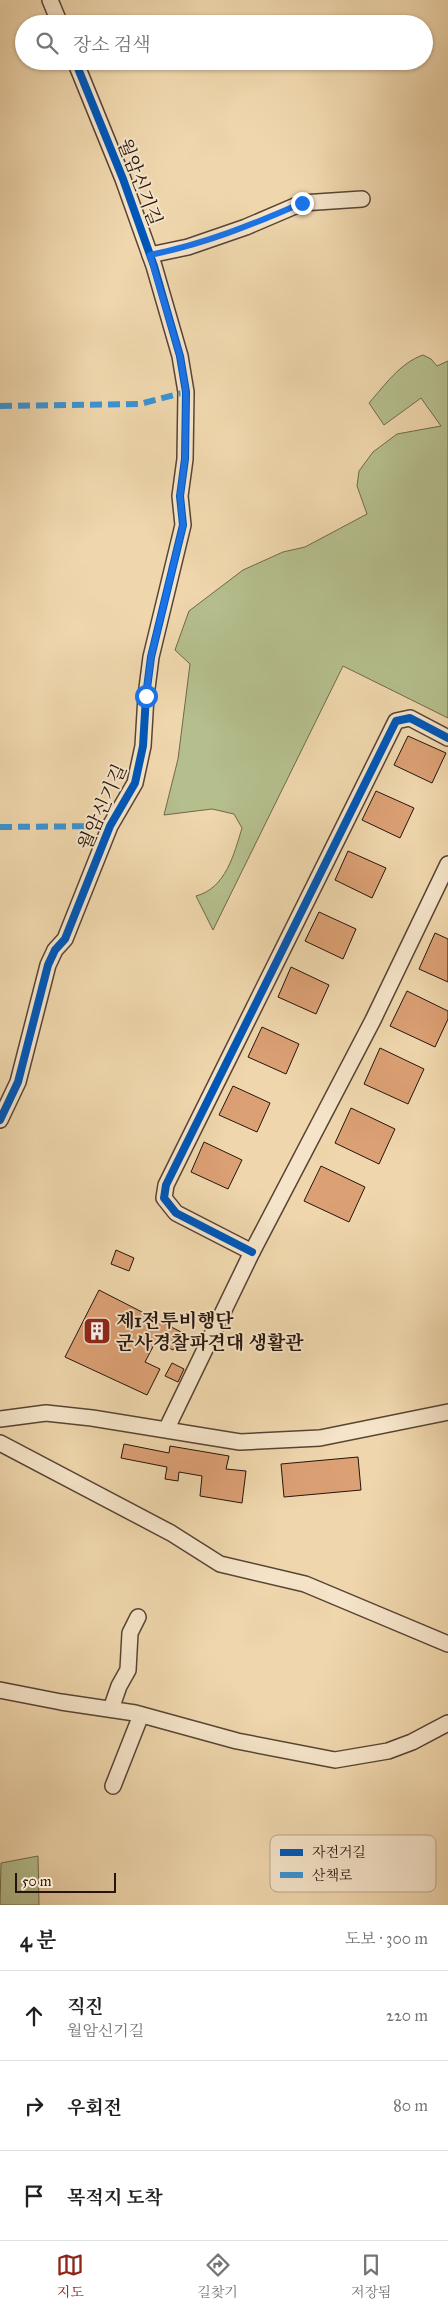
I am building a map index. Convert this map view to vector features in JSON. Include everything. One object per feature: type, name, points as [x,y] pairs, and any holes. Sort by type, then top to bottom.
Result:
[{"type":"street","points":[[50,0],[56,15]]},
{"type":"street","name":"월암신기길","points":[[0,1120],[18,1082],[48,965],[55,950],[65,939],[110,826],[135,783],[144,746],[146,696],[151,657],[183,525],[180,496],[185,459],[186,392],[180,356],[150,255],[123,180],[79,70]]},
{"type":"street","points":[[150,255],[188,247],[238,230],[302,203],[362,199]]},
{"type":"street","points":[[252,1252],[176,1213],[164,1198],[166,1185],[396,721],[410,718],[448,738]]},
{"type":"street","points":[[167,1428],[252,1252],[372,1020],[448,864]]},
{"type":"street","points":[[0,1419],[46,1413],[167,1428],[240,1442],[320,1438],[448,1412]]},
{"type":"street","points":[[0,1443],[171,1533],[220,1564],[305,1584],[448,1644]]},
{"type":"street","points":[[111,1708],[119,1686],[128,1670],[130,1633],[138,1617]]},
{"type":"street","points":[[0,1690],[61,1702],[111,1708],[237,1741],[335,1760],[388,1751],[412,1742],[448,1723]]},
{"type":"street","points":[[113,1786],[141,1715]]},
{"type":"green space","points":[[423,355],[431,359],[437,366],[448,361],[448,718],[343,666],[213,930],[196,896],[215,886],[222,878],[232,859],[242,828],[234,814],[212,809],[164,815],[178,759],[190,664],[175,650],[189,611],[243,570],[283,552],[305,547],[367,514],[357,486],[359,471],[373,452],[397,434],[441,426],[421,398],[384,425],[369,403],[400,369]]},
{"type":"green space","points":[[38,1856],[39,1905],[0,1905],[1,1863]]},
{"type":"building","points":[[408,736],[446,753],[432,783],[394,765]]},
{"type":"building","points":[[376,791],[414,808],[400,838],[362,820]]},
{"type":"building","points":[[348,851],[386,868],[372,898],[335,880]]},
{"type":"building","points":[[319,912],[356,929],[343,959],[305,941]]},
{"type":"building","points":[[435,933],[448,939],[448,982],[419,969]]},
{"type":"building","points":[[291,967],[329,985],[316,1014],[278,997]]},
{"type":"building","points":[[407,991],[448,1011],[448,1019],[435,1047],[390,1026]]},
{"type":"building","points":[[262,1027],[299,1044],[286,1074],[248,1057]]},
{"type":"building","points":[[380,1048],[424,1069],[408,1104],[364,1084]]},
{"type":"building","points":[[233,1086],[270,1103],[257,1132],[219,1115]]},
{"type":"building","points":[[351,1108],[395,1129],[379,1164],[335,1143]]},
{"type":"building","points":[[204,1142],[242,1160],[228,1189],[191,1172]]},
{"type":"building","points":[[321,1166],[365,1187],[349,1222],[304,1201]]},
{"type":"building","points":[[116,1250],[134,1258],[129,1271],[111,1264]]},
{"type":"building","points":[[99,1290],[181,1332],[173,1350],[156,1341],[145,1362],[160,1369],[147,1395],[65,1357]]},
{"type":"building","points":[[172,1363],[184,1369],[178,1382],[165,1376]]},
{"type":"building","points":[[124,1444],[169,1453],[170,1446],[229,1456],[226,1469],[246,1471],[242,1503],[200,1496],[202,1476],[179,1472],[178,1481],[165,1479],[167,1467],[121,1458]]},
{"type":"building","points":[[358,1457],[361,1490],[284,1497],[281,1464]]},
{"type":"marked path","points":[[0,406],[140,404],[186,392]]},
{"type":"marked path","points":[[0,827],[110,826]]},
{"type":"cycle path","points":[[0,1120],[18,1082],[48,965],[55,950],[65,939],[110,826],[135,783],[143,746],[151,657],[183,525],[180,496],[185,459],[186,392],[180,356],[154,266],[123,179],[79,70]]},
{"type":"cycle path","points":[[252,1252],[176,1213],[164,1198],[166,1185],[396,721],[410,718],[448,738]]},
{"type":"place","name":"제1전투비행단 군사경찰파견대 생활관","points":[[97,1331]]},
{"type":"route","points":[[146,696],[151,657],[183,525],[180,496],[185,459],[186,392],[180,356],[150,255],[188,247],[246,227],[302,203]]}]
